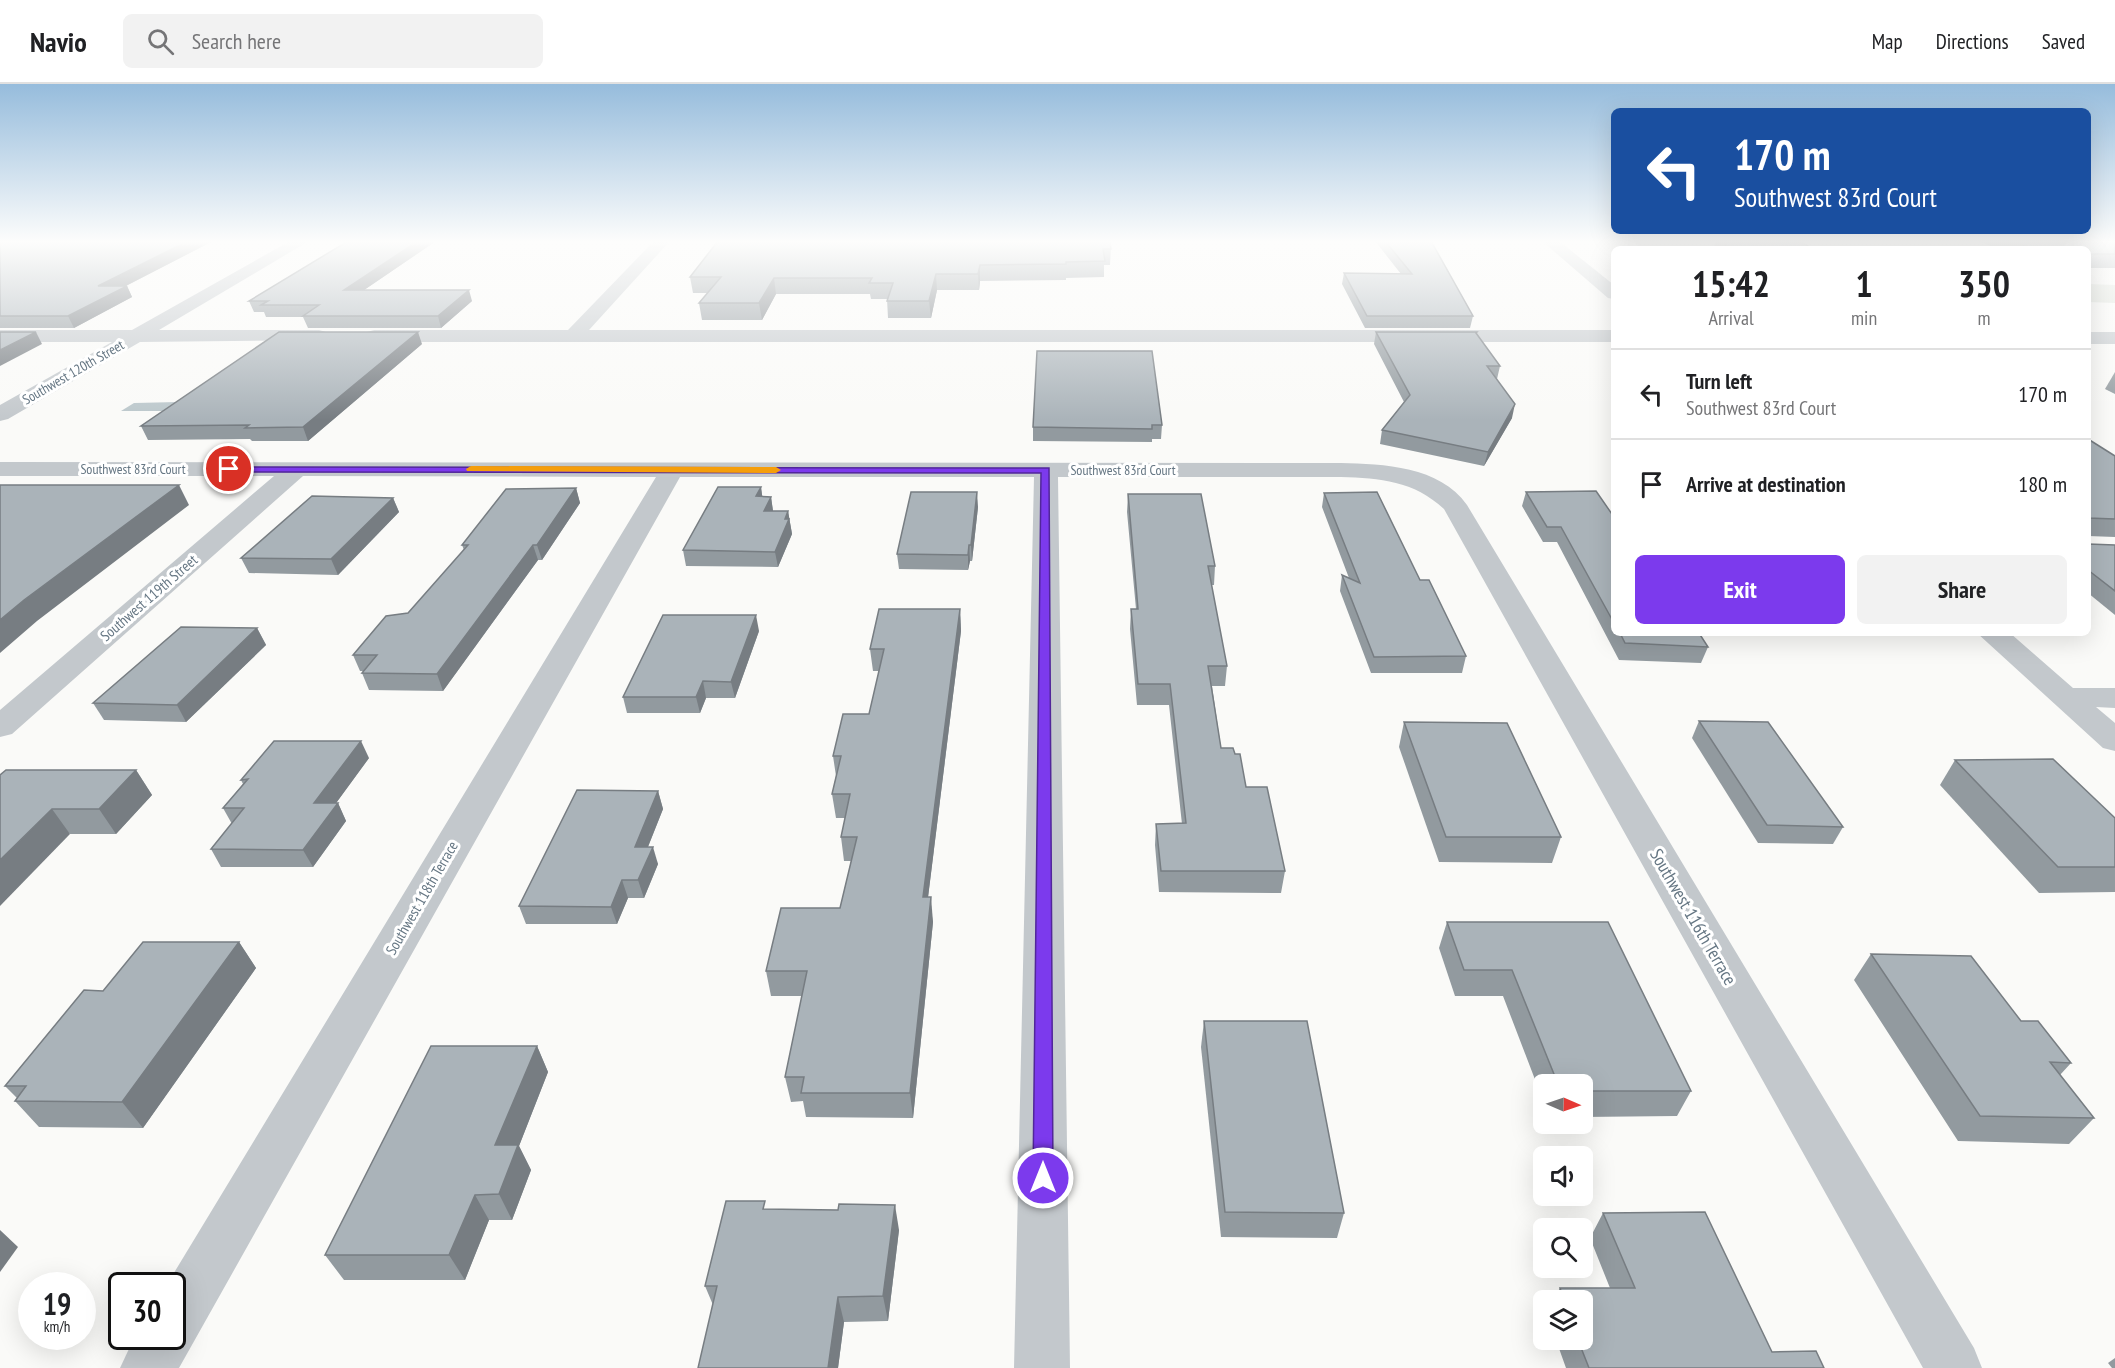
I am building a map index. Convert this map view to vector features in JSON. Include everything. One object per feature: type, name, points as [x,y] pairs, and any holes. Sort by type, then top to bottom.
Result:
[{"type":"street","name":"Southwest 120th Street","points":[[0,414],[197,301]]},
{"type":"street","points":[[573,336],[606,301]]},
{"type":"street","points":[[0,336],[332,336]]},
{"type":"street","points":[[355,336],[1611,336]]},
{"type":"street","points":[[2091,338],[2115,338]]},
{"type":"street","name":"Southwest 83rd Court","points":[[0,469],[1339,471],[1395,475],[1418,481]]},
{"type":"street","name":"Southwest 119th Street","points":[[0,727],[297,469]]},
{"type":"street","name":"Southwest 118th Terrace","points":[[186,1302],[672,470]]},
{"type":"street","points":[[1042,1368],[1046,470]]},
{"type":"street","name":"Southwest 116th Terrace","points":[[1418,481],[1436,489],[1454,505],[1954,1368]]},
{"type":"street","points":[[1995,636],[2115,741]]},
{"type":"street","points":[[2066,698],[2115,698]]},
{"type":"street","points":[[148,1368],[159,1350]]},
{"type":"shaded area","points":[[2091,301],[2115,301],[2115,303],[2091,302]]},
{"type":"shaded area","points":[[178,402],[166,411],[121,411],[134,403]]},
{"type":"building","points":[[0,301],[98,301],[68,316],[0,316]]},
{"type":"building","points":[[249,301],[456,301],[438,316],[303,316],[319,305],[261,305],[268,301]]},
{"type":"building","points":[[701,301],[760,301],[759,303],[699,303]]},
{"type":"building","points":[[1359,301],[1465,301],[1473,316],[1367,316]]},
{"type":"building","points":[[0,332],[36,332],[0,350]]},
{"type":"building","points":[[279,332],[418,332],[303,427],[141,426]]},
{"type":"building","points":[[1376,332],[1477,332],[1500,366],[1487,366],[1515,404],[1488,452],[1382,430],[1410,395]]},
{"type":"building","points":[[1037,351],[1152,351],[1162,425],[1152,425],[1152,429],[1033,427]]},
{"type":"building","points":[[2091,441],[2115,456],[2115,519],[2091,518]]},
{"type":"building","points":[[0,485],[179,485],[0,620]]},
{"type":"building","points":[[718,487],[761,487],[756,496],[771,497],[764,511],[788,511],[785,519],[789,519],[775,552],[683,550]]},
{"type":"building","points":[[576,488],[537,545],[533,545],[437,674],[362,673],[377,655],[353,655],[386,616],[408,613],[468,545],[462,545],[506,489]]},
{"type":"building","points":[[1596,491],[1611,513],[1611,618],[1561,527],[1547,527],[1526,492]]},
{"type":"building","points":[[911,492],[977,492],[968,555],[897,554]]},
{"type":"building","points":[[1377,492],[1420,580],[1429,580],[1466,656],[1374,657],[1342,575],[1360,583],[1324,493]]},
{"type":"building","points":[[1128,494],[1201,494],[1215,566],[1208,566],[1227,666],[1208,666],[1221,748],[1233,748],[1235,754],[1240,754],[1246,787],[1267,787],[1285,871],[1161,871],[1156,824],[1186,823],[1170,684],[1138,684],[1131,609],[1138,609]]},
{"type":"building","points":[[312,496],[393,498],[331,559],[241,558]]},
{"type":"building","points":[[2091,544],[2115,545],[2115,591],[2091,572]]},
{"type":"building","points":[[879,609],[960,609],[923,897],[931,897],[910,1093],[801,1093],[804,1077],[785,1077],[807,971],[766,971],[781,908],[840,908],[857,837],[841,837],[850,794],[832,794],[841,756],[833,756],[843,714],[869,714],[884,649],[870,649]]},
{"type":"building","points":[[663,615],[756,615],[731,682],[703,681],[696,697],[623,697]]},
{"type":"building","points":[[181,627],[257,628],[177,705],[93,703]]},
{"type":"building","points":[[1622,636],[1701,636],[1708,647],[1625,643]]},
{"type":"building","points":[[1699,721],[1768,722],[1843,827],[1767,825]]},
{"type":"building","points":[[1404,722],[1507,723],[1561,837],[1446,837]]},
{"type":"building","points":[[274,741],[361,741],[314,803],[338,803],[303,850],[211,849],[244,808],[223,808],[248,779],[241,780]]},
{"type":"building","points":[[2053,759],[2115,818],[2115,867],[2058,867],[1955,760]]},
{"type":"building","points":[[6,770],[136,770],[99,809],[52,809],[0,860],[0,775]]},
{"type":"building","points":[[577,790],[658,791],[635,847],[653,847],[638,880],[622,880],[611,907],[519,906]]},
{"type":"building","points":[[1447,922],[1608,922],[1691,1091],[1593,1091],[1593,1074],[1554,1074],[1512,970],[1464,970]]},
{"type":"building","points":[[143,942],[239,942],[122,1102],[15,1101],[26,1086],[5,1086],[84,990],[103,991]]},
{"type":"building","points":[[1871,954],[1971,956],[2021,1021],[2038,1021],[2071,1063],[2050,1062],[2094,1118],[1980,1116]]},
{"type":"building","points":[[1204,1021],[1307,1021],[1344,1213],[1225,1212]]},
{"type":"building","points":[[431,1046],[537,1046],[495,1145],[518,1145],[499,1194],[475,1195],[449,1255],[325,1255]]},
{"type":"building","points":[[726,1201],[765,1201],[763,1209],[838,1210],[839,1204],[895,1205],[883,1296],[838,1297],[828,1368],[698,1368],[717,1286],[705,1286]]},
{"type":"building","points":[[1705,1212],[1772,1352],[1816,1351],[1824,1368],[1589,1368],[1582,1350],[1593,1350],[1593,1290],[1561,1290],[1560,1288],[1635,1288],[1603,1213]]},
{"type":"slow traffic","points":[[471,469],[776,470]]},
{"type":"route","points":[[229,469],[1046,470],[1043,1178]]}]
